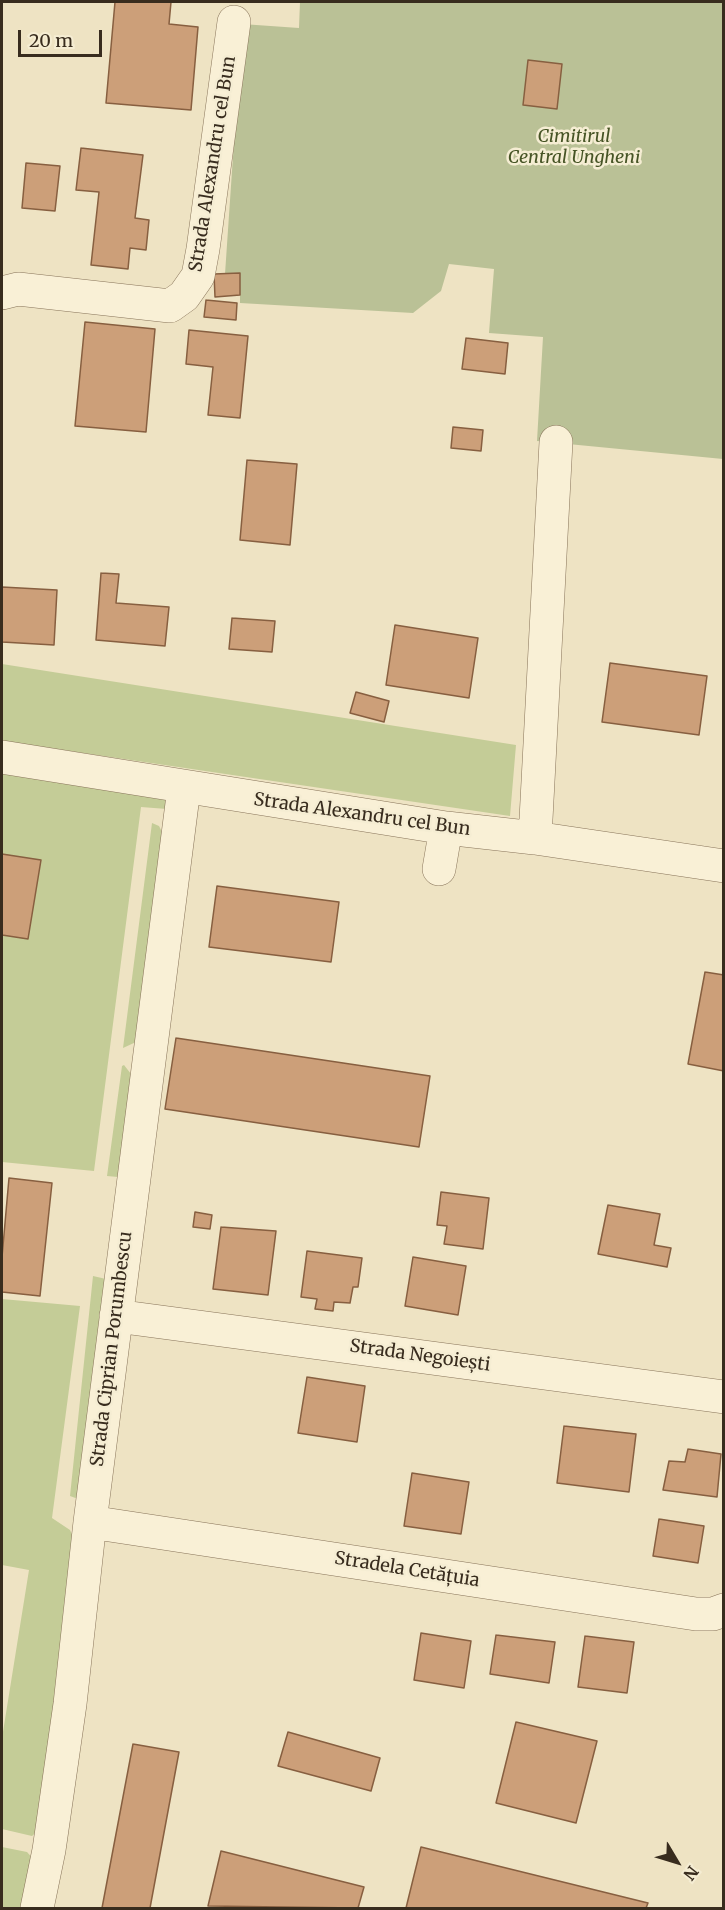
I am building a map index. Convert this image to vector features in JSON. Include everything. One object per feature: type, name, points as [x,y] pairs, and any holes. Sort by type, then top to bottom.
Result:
[{"type":"street","name":"Strada Alexandru cel Bun","points":[[2,293],[18,289],[170,306],[184,296],[198,276],[203,249],[234,22]]},
{"type":"street","points":[[536,838],[556,442]]},
{"type":"street","name":"Strada Alexandru cel Bun","points":[[2,757],[184,788],[446,828],[536,838],[723,866]]},
{"type":"street","name":"Strada Ciprian Porumbescu","points":[[37,1908],[49,1850],[64,1749],[90,1522],[184,788]]},
{"type":"street","points":[[439,869],[446,828]]},
{"type":"street","name":"Strada Negoiești","points":[[116,1316],[723,1398]]},
{"type":"street","name":"Stradela Cetățuia","points":[[90,1522],[696,1614],[713,1614],[723,1610]]},
{"type":"green space","name":"Cimitirul Central Ungheni","points":[[300,2],[723,2],[723,459],[537,441],[543,337],[489,333],[494,269],[449,264],[441,291],[413,313],[240,303],[240,274],[225,274],[242,24],[299,28]]},
{"type":"green space","points":[[2,664],[516,745],[510,816],[2,741]]},
{"type":"green space","points":[[2,768],[169,793],[167,809],[141,807],[94,1171],[2,1162]]},
{"type":"green space","points":[[152,823],[159,826],[163,834],[136,1042],[123,1048]]},
{"type":"green space","points":[[124,1065],[131,1074],[118,1177],[107,1176],[122,1066]]},
{"type":"green space","points":[[93,1276],[106,1279],[81,1500],[70,1496]]},
{"type":"green space","points":[[2,1299],[80,1306],[52,1518],[70,1530],[76,1543],[40,1829],[32,1836],[2,1829],[2,1738],[29,1570],[2,1565]]},
{"type":"green space","points":[[2,1847],[27,1852],[35,1861],[25,1908],[2,1908]]},
{"type":"building","points":[[115,2],[171,2],[169,24],[198,27],[191,110],[106,103]]},
{"type":"building","points":[[528,60],[562,64],[557,109],[523,105]]},
{"type":"building","points":[[81,148],[143,155],[135,218],[149,220],[146,250],[130,248],[128,269],[91,265],[99,192],[76,190]]},
{"type":"building","points":[[26,163],[60,166],[55,211],[22,208]]},
{"type":"building","points":[[240,273],[240,295],[215,297],[214,274]]},
{"type":"building","points":[[206,300],[237,303],[236,320],[204,317]]},
{"type":"building","points":[[85,322],[155,329],[146,432],[75,426]]},
{"type":"building","points":[[189,330],[248,336],[240,418],[208,415],[213,367],[186,364]]},
{"type":"building","points":[[466,338],[508,343],[505,374],[462,369]]},
{"type":"building","points":[[453,427],[483,430],[481,451],[451,448]]},
{"type":"building","points":[[247,460],[297,464],[290,545],[240,540]]},
{"type":"building","points":[[101,573],[119,574],[116,603],[169,607],[165,646],[96,640]]},
{"type":"building","points":[[2,587],[57,590],[54,645],[2,642]]},
{"type":"building","points":[[232,618],[275,621],[272,652],[229,649]]},
{"type":"building","points":[[395,625],[478,638],[469,698],[386,685]]},
{"type":"building","points":[[610,663],[707,676],[699,735],[602,722]]},
{"type":"building","points":[[356,692],[389,701],[384,722],[350,713]]},
{"type":"building","points":[[2,854],[41,860],[28,939],[2,935]]},
{"type":"building","points":[[217,886],[339,902],[331,962],[209,947]]},
{"type":"building","points":[[705,972],[724,975],[724,1071],[688,1064]]},
{"type":"building","points":[[176,1038],[430,1076],[419,1147],[165,1109]]},
{"type":"building","points":[[9,1178],[52,1183],[40,1296],[2,1292],[2,1257]]},
{"type":"building","points":[[441,1192],[489,1198],[483,1249],[444,1244],[447,1226],[437,1225]]},
{"type":"building","points":[[608,1205],[660,1214],[654,1245],[671,1248],[667,1267],[598,1254]]},
{"type":"building","points":[[195,1212],[212,1215],[210,1229],[193,1227]]},
{"type":"building","points":[[221,1227],[276,1231],[268,1295],[213,1289]]},
{"type":"building","points":[[307,1251],[362,1258],[358,1287],[353,1287],[350,1303],[334,1302],[333,1311],[315,1309],[317,1299],[301,1297]]},
{"type":"building","points":[[413,1257],[466,1266],[458,1315],[405,1306]]},
{"type":"building","points":[[307,1377],[365,1386],[357,1442],[298,1433]]},
{"type":"building","points":[[564,1426],[636,1434],[629,1492],[557,1483]]},
{"type":"building","points":[[688,1449],[721,1454],[717,1497],[663,1490],[669,1461],[685,1462]]},
{"type":"building","points":[[412,1473],[469,1482],[461,1534],[404,1526]]},
{"type":"building","points":[[659,1519],[704,1526],[698,1563],[653,1556]]},
{"type":"building","points":[[421,1633],[471,1641],[464,1688],[414,1680]]},
{"type":"building","points":[[496,1635],[555,1642],[549,1683],[490,1674]]},
{"type":"building","points":[[585,1636],[634,1642],[627,1693],[578,1687]]},
{"type":"building","points":[[516,1722],[597,1741],[576,1823],[496,1803]]},
{"type":"building","points":[[288,1732],[380,1758],[371,1791],[278,1766]]},
{"type":"building","points":[[133,1744],[179,1752],[150,1908],[102,1908]]},
{"type":"building","points":[[421,1847],[648,1903],[646,1908],[406,1908]]},
{"type":"building","points":[[221,1851],[364,1887],[358,1908],[208,1906]]}]
